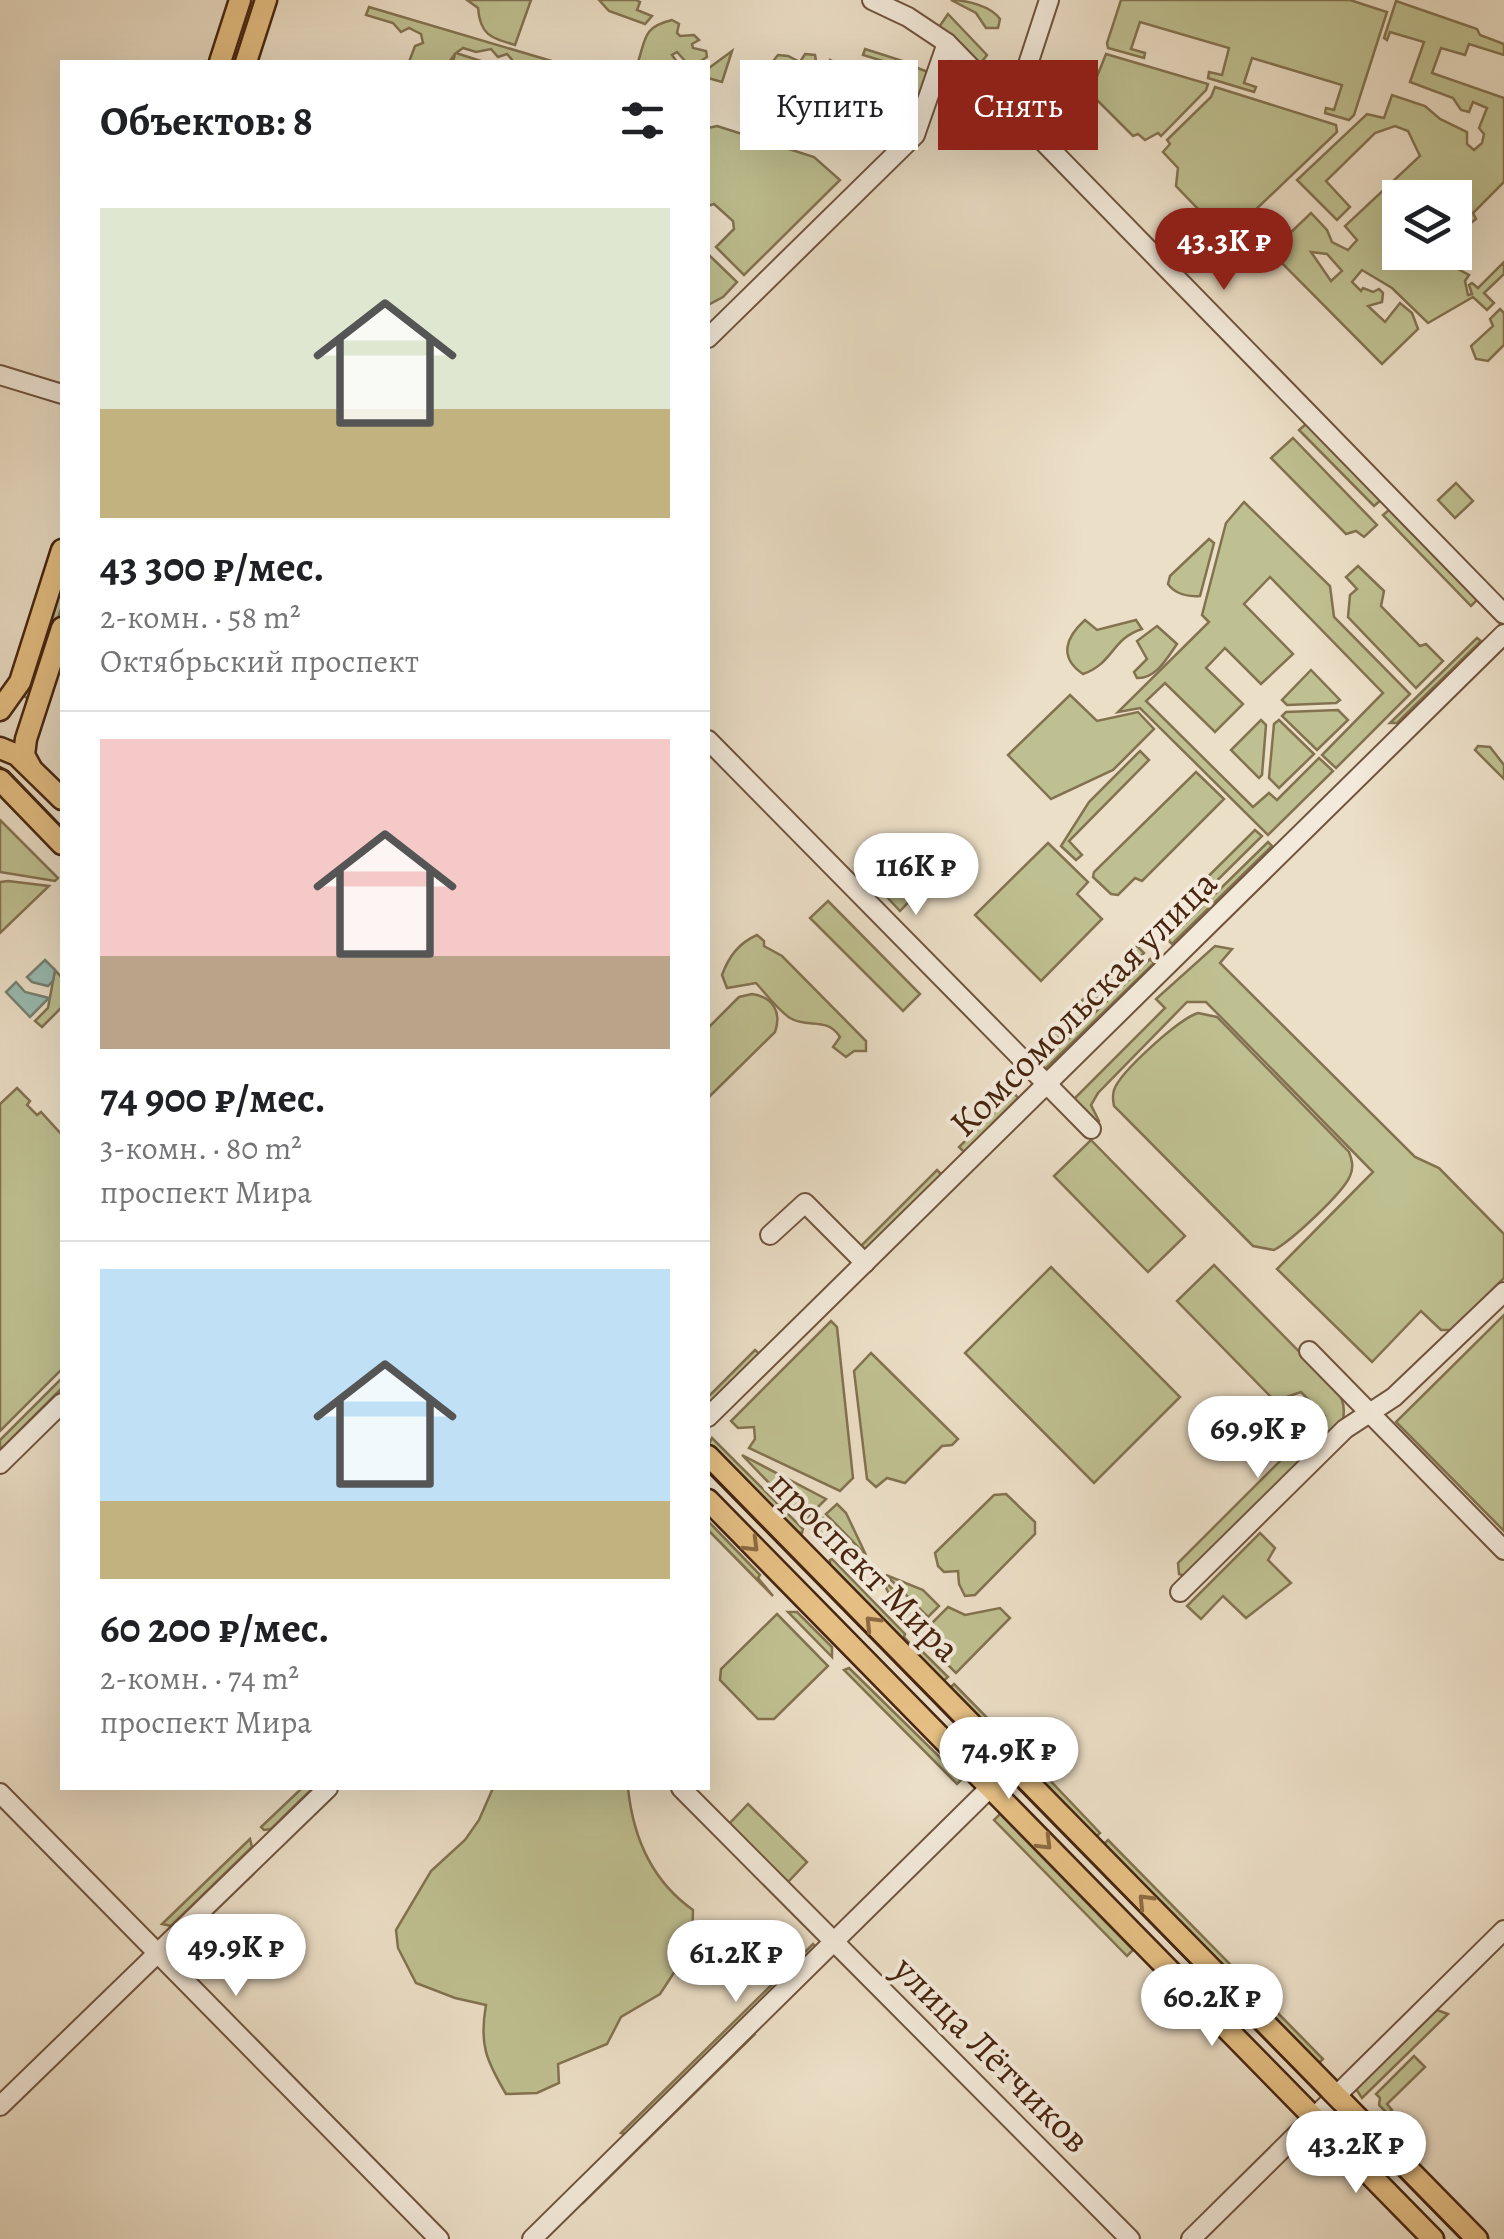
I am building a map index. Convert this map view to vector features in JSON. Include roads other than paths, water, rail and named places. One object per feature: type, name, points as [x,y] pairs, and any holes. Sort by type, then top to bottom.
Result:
[{"type":"main road","points":[[221,60],[240,0]]},
{"type":"main road","points":[[247,60],[266,0]]},
{"type":"main road","points":[[0,710],[20,682],[60,556]]},
{"type":"main road","points":[[30,766],[24,747],[60,634]]},
{"type":"main road","points":[[37,706],[0,745],[30,766],[60,797]]},
{"type":"main road","points":[[0,780],[60,842]]},
{"type":"main road","name":"проспект Мира","points":[[710,1458],[1476,2239]]},
{"type":"main road","name":"проспект Мира","points":[[710,1502],[1433,2239]]},
{"type":"street","points":[[872,0],[908,17],[947,43],[964,60]]},
{"type":"street","points":[[1030,60],[1050,0]]},
{"type":"street","points":[[710,336],[915,134],[947,43]]},
{"type":"street","points":[[1052,150],[1504,614]]},
{"type":"street","points":[[710,313],[727,319]]},
{"type":"street","points":[[0,374],[60,393]]},
{"type":"street","name":"Комсомольская улица","points":[[710,1416],[1504,634]]},
{"type":"street","points":[[710,742],[1091,1130]]},
{"type":"street","points":[[710,766],[722,754]]},
{"type":"street","points":[[770,1236],[805,1203],[865,1263]]},
{"type":"street","points":[[1180,1592],[1345,1429],[1394,1397],[1504,1292]]},
{"type":"street","points":[[1309,1351],[1504,1550]]},
{"type":"street","points":[[0,1464],[60,1404]]},
{"type":"street","points":[[532,2239],[1012,1766]]},
{"type":"street","points":[[0,2106],[326,1790]]},
{"type":"street","name":"улица Лётчиков","points":[[683,1790],[1130,2239]]},
{"type":"street","points":[[0,1793],[439,2239]]},
{"type":"street","points":[[1190,2239],[1504,1930]]},
{"type":"water","points":[[45,960],[55,970],[48,986],[27,977]]},
{"type":"water","points":[[16,982],[25,992],[49,998],[30,1017],[6,992]]},
{"type":"tram line","points":[[0,767],[60,825]]},
{"type":"tram line","points":[[710,1473],[1461,2239]]}]
